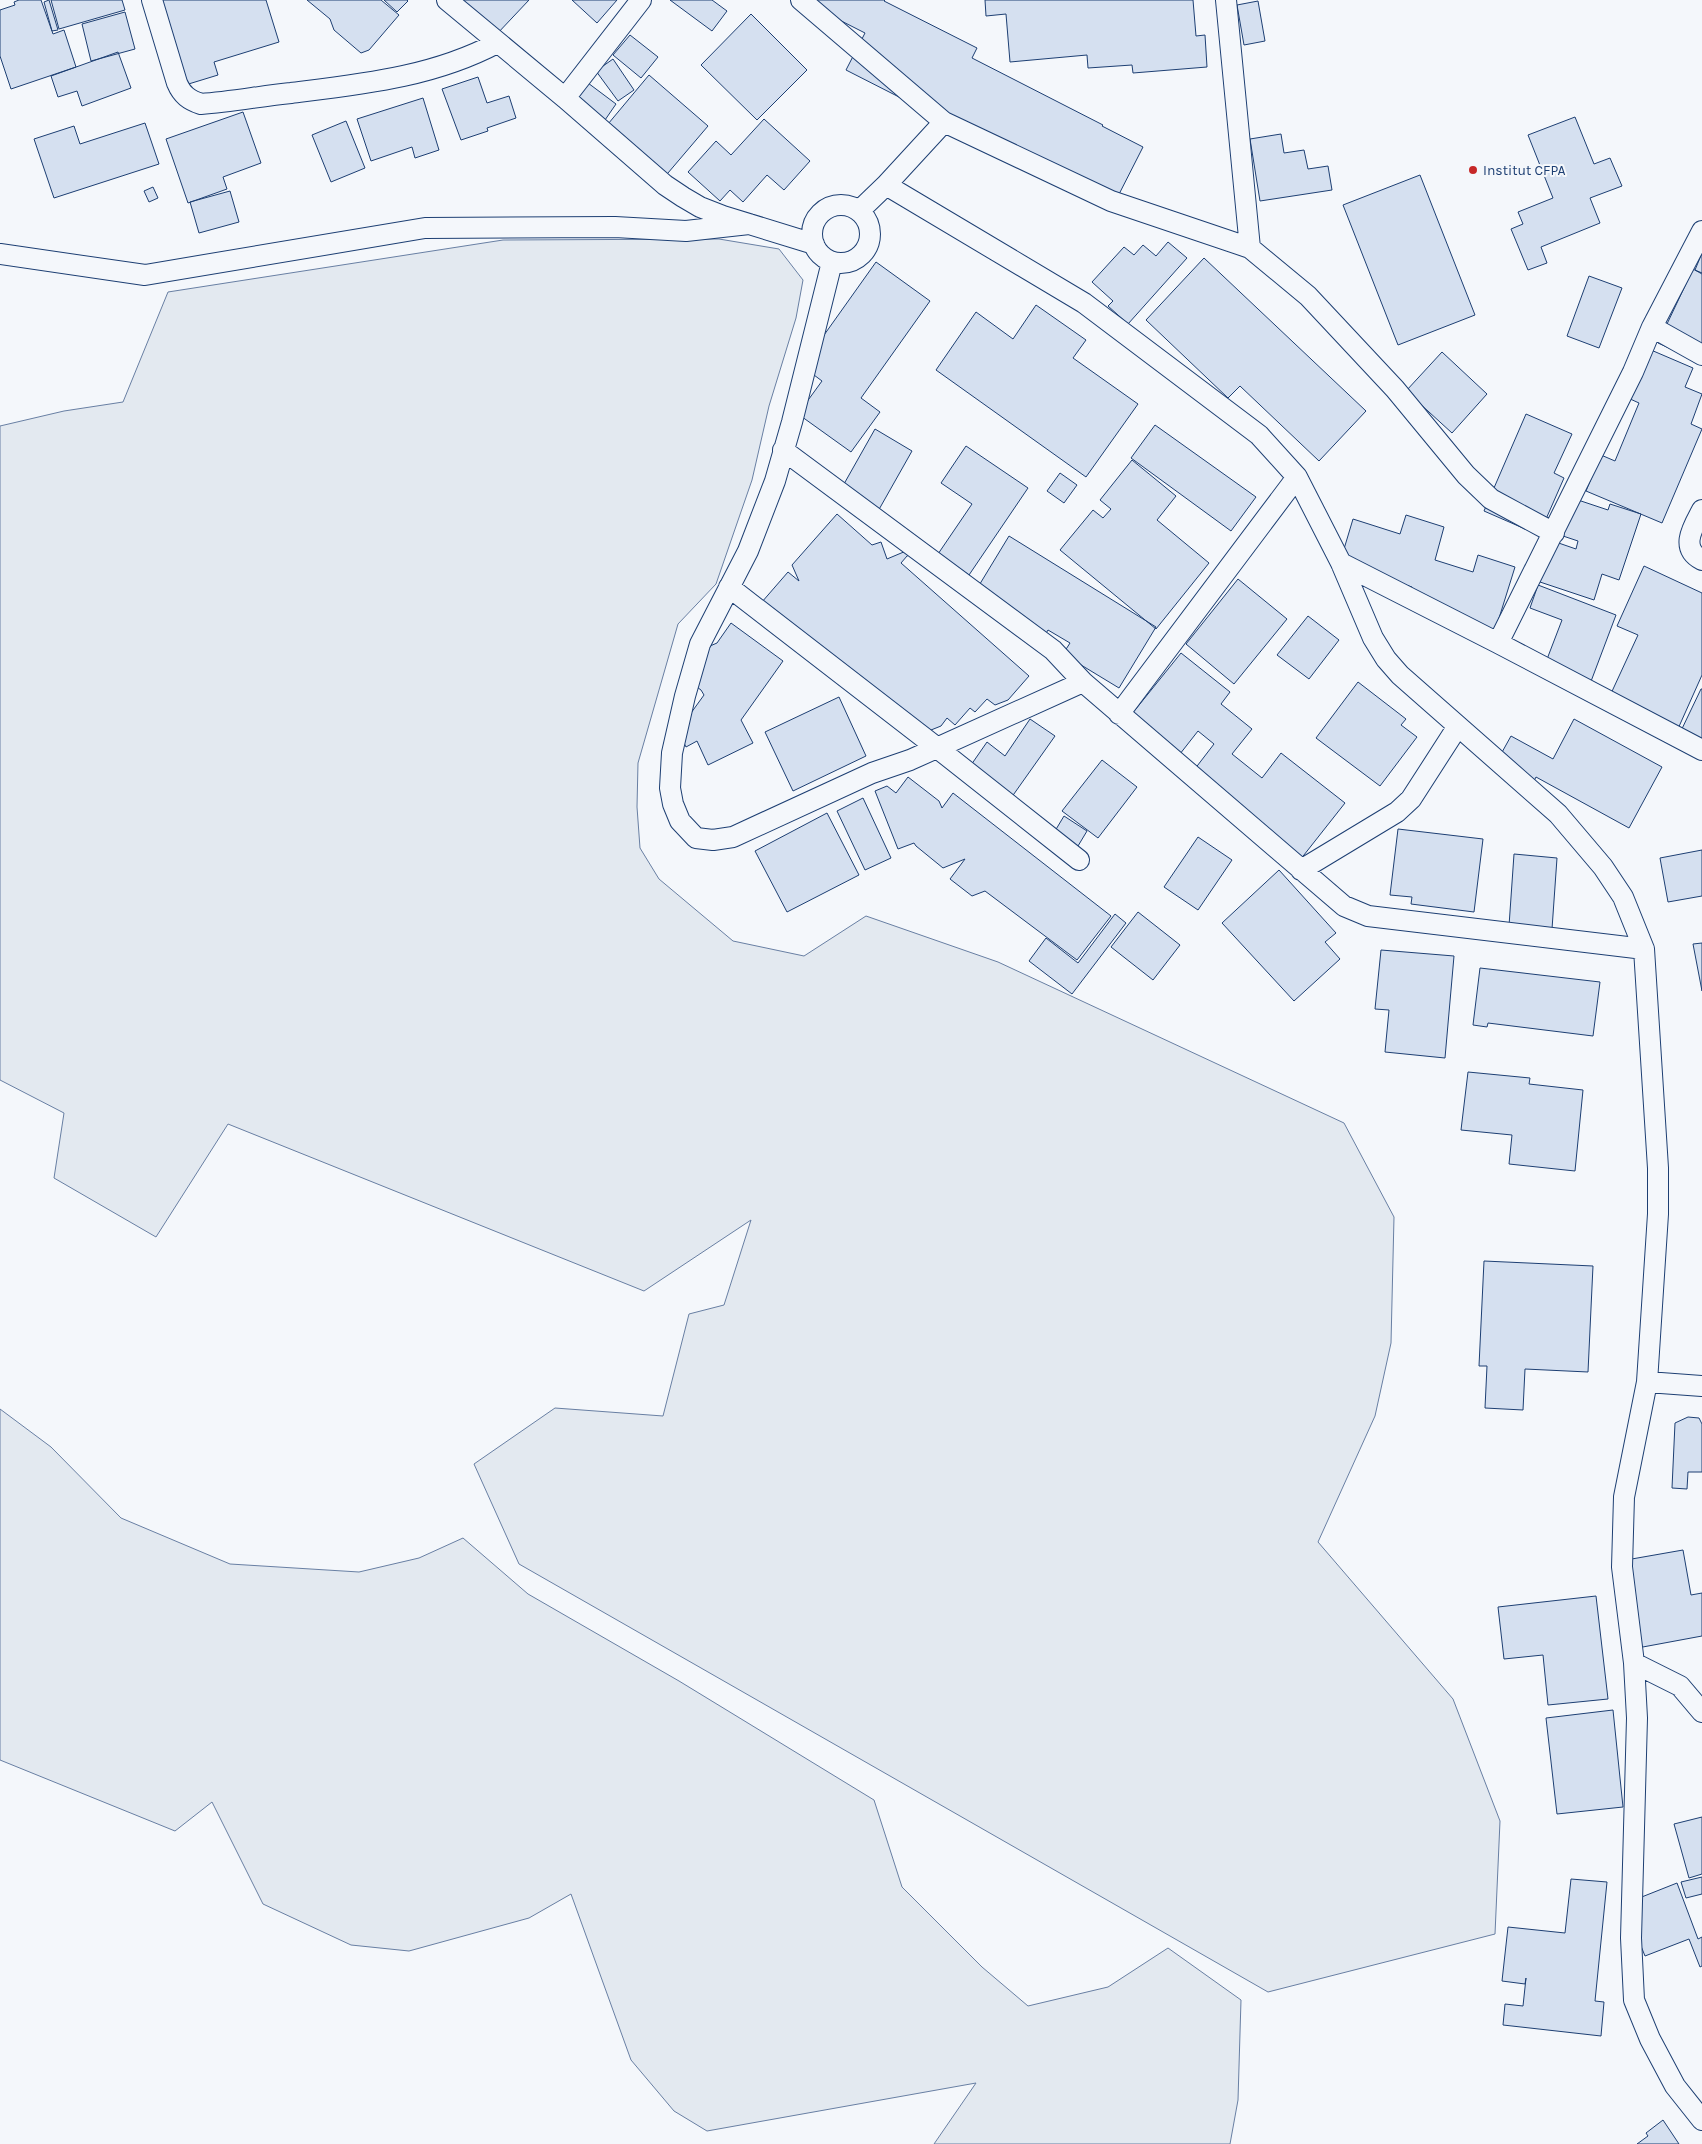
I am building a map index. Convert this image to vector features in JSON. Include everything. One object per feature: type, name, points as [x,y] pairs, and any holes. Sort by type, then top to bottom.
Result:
[{"type":"street","points":[[152,0],[181,93],[191,101],[201,104],[379,82],[441,67],[478,53],[497,43]]},
{"type":"street","points":[[447,0],[566,98],[665,185],[700,207],[814,244]]},
{"type":"street","points":[[566,98],[641,0]]},
{"type":"street","points":[[801,0],[944,122],[1110,201],[1250,248],[1308,296],[1395,389],[1466,475],[1491,499],[1554,533]]},
{"type":"street","points":[[1226,0],[1250,248]]},
{"type":"street","points":[[859,211],[886,185],[944,122]]},
{"type":"street","points":[[886,185],[1084,303],[1259,435],[1297,477],[1341,563],[1373,638],[1386,659],[1400,675],[1558,814],[1585,844],[1624,898],[1644,949],[1658,1168],[1658,1214],[1647,1382],[1624,1497],[1622,1567],[1634,1663],[1636,1718],[1631,1938],[1634,2000],[1650,2039],[1676,2086],[1702,2120]]},
{"type":"street","points":[[842,205],[859,211],[867,220],[870,231],[869,243],[864,253],[854,260],[844,263],[832,262],[821,255],[814,244],[813,225],[818,216],[832,206],[842,205]]},
{"type":"street","points":[[0,254],[145,274],[425,228],[615,227],[686,231],[749,224]]},
{"type":"street","points":[[1498,643],[1633,372],[1652,327],[1702,231]]},
{"type":"street","points":[[832,262],[775,481],[748,551],[700,644],[685,696],[672,753],[670,788],[673,804],[680,821],[696,838],[713,840],[733,837],[864,776],[910,760],[1083,682]]},
{"type":"street","points":[[1652,327],[1702,355]]},
{"type":"street","points":[[783,450],[1053,650],[1083,682],[1119,714],[1344,906],[1368,916],[1644,949]]},
{"type":"street","points":[[1119,714],[1297,477]]},
{"type":"street","points":[[1702,510],[1690,534],[1689,547],[1694,556],[1702,560]]},
{"type":"street","points":[[1341,563],[1702,750]]},
{"type":"street","points":[[729,587],[1079,860]]},
{"type":"street","points":[[1301,870],[1397,812],[1411,799],[1458,726]]},
{"type":"street","points":[[1647,1382],[1702,1386]]},
{"type":"street","points":[[1634,1663],[1680,1686],[1702,1712]]},
{"type":"shaded area","points":[[719,239],[779,249],[803,280],[796,318],[769,406],[752,480],[716,584],[678,624],[638,763],[637,807],[640,848],[659,879],[733,941],[804,956],[866,916],[998,962],[1344,1123],[1394,1217],[1391,1343],[1375,1416],[1318,1542],[1453,1699],[1500,1821],[1495,1934],[1268,1992],[519,1564],[474,1464],[555,1408],[663,1416],[689,1314],[724,1305],[751,1220],[644,1291],[228,1124],[156,1237],[54,1178],[64,1113],[0,1080],[0,426],[64,411],[123,402],[168,292],[503,240]]},
{"type":"shaded area","points":[[0,1409],[51,1447],[121,1518],[230,1564],[359,1572],[419,1558],[463,1538],[528,1594],[679,1681],[874,1800],[902,1887],[982,1967],[1028,2006],[1108,1987],[1168,1948],[1241,2000],[1238,2100],[1230,2144],[934,2144],[976,2083],[707,2131],[674,2111],[631,2060],[571,1894],[529,1918],[409,1951],[351,1945],[263,1904],[212,1802],[175,1831],[0,1760]]},
{"type":"building","points":[[19,0],[41,0],[53,34],[64,30],[76,67],[11,89],[0,56],[0,10],[15,5],[14,2]]},
{"type":"building","points":[[49,0],[58,30],[52,31],[44,2]]},
{"type":"building","points":[[51,0],[122,0],[125,10],[59,29]]},
{"type":"building","points":[[155,0],[266,0],[279,42],[214,62],[218,75],[182,86]]},
{"type":"building","points":[[307,0],[381,0],[399,15],[369,50],[361,53],[334,30],[330,19]]},
{"type":"building","points":[[384,0],[407,0],[408,1],[397,12]]},
{"type":"building","points":[[444,0],[529,0],[496,35]]},
{"type":"building","points":[[572,0],[617,0],[597,23]]},
{"type":"building","points":[[670,0],[712,0],[727,11],[712,31]]},
{"type":"building","points":[[800,0],[885,0],[977,48],[972,58],[1143,147],[1113,206],[846,70],[865,33]]},
{"type":"building","points":[[985,0],[1193,0],[1196,36],[1205,35],[1207,67],[1133,73],[1132,65],[1088,68],[1087,55],[1010,62],[1006,14],[986,16]]},
{"type":"building","points":[[1258,1],[1265,41],[1244,45],[1237,5]]},
{"type":"building","points":[[125,12],[135,49],[91,61],[82,24]]},
{"type":"building","points":[[751,14],[807,70],[757,120],[701,65]]},
{"type":"building","points":[[630,35],[658,57],[641,78],[613,55]]},
{"type":"building","points":[[118,52],[131,88],[82,106],[77,91],[58,97],[51,76]]},
{"type":"building","points":[[613,59],[634,90],[618,101],[596,71]]},
{"type":"building","points":[[649,75],[708,126],[662,180],[603,130]]},
{"type":"building","points":[[478,77],[487,103],[509,96],[516,118],[487,128],[488,131],[461,140],[442,89]]},
{"type":"building","points":[[588,83],[616,104],[605,120],[576,99]]},
{"type":"building","points":[[423,98],[439,150],[415,158],[412,147],[371,161],[357,119]]},
{"type":"building","points":[[243,112],[261,163],[223,177],[227,189],[188,203],[166,139]]},
{"type":"building","points":[[1575,117],[1594,164],[1610,158],[1622,186],[1590,198],[1600,223],[1541,247],[1547,263],[1528,270],[1511,229],[1523,224],[1518,212],[1553,198],[1528,135]]},
{"type":"building","points":[[764,119],[810,161],[784,190],[767,175],[743,202],[730,190],[720,201],[688,172],[716,141],[731,155]]},
{"type":"building","points":[[346,121],[365,168],[331,182],[312,135]]},
{"type":"building","points":[[145,123],[159,164],[54,198],[34,139],[74,126],[80,144]]},
{"type":"building","points":[[1281,134],[1284,153],[1304,150],[1308,169],[1328,166],[1332,190],[1260,201],[1250,139]]},
{"type":"building","points":[[1420,175],[1475,315],[1398,345],[1343,205]]},
{"type":"building","points":[[153,187],[158,198],[149,202],[144,191]]},
{"type":"building","points":[[230,191],[239,222],[199,233],[190,202]]},
{"type":"building","points":[[1168,242],[1187,258],[1128,324],[1108,306],[1113,301],[1092,282],[1124,247],[1134,255],[1143,245],[1156,256]]},
{"type":"building","points":[[1702,253],[1702,273],[1695,270]]},
{"type":"building","points":[[1204,258],[1366,411],[1319,461],[1240,386],[1228,398],[1146,320]]},
{"type":"building","points":[[876,262],[930,301],[861,398],[880,412],[851,452],[798,414],[822,381],[802,366]]},
{"type":"building","points":[[1693,269],[1702,274],[1702,363],[1658,343]]},
{"type":"building","points":[[1589,276],[1622,288],[1599,348],[1567,336]]},
{"type":"building","points":[[1036,305],[1086,340],[1073,358],[1138,404],[1086,477],[936,370],[976,312],[1013,339]]},
{"type":"building","points":[[1644,347],[1693,368],[1685,387],[1702,394],[1691,424],[1702,429],[1662,523],[1586,491],[1601,455],[1615,461],[1639,403],[1628,398]]},
{"type":"building","points":[[1442,352],[1487,394],[1452,433],[1406,391]]},
{"type":"building","points":[[1526,414],[1572,434],[1554,473],[1564,478],[1539,535],[1484,511]]},
{"type":"building","points":[[1155,425],[1256,497],[1231,531],[1131,458]]},
{"type":"building","points":[[875,429],[912,451],[877,513],[840,491]]},
{"type":"building","points":[[966,446],[1028,488],[969,575],[938,554],[972,504],[941,483]]},
{"type":"building","points":[[1132,460],[1176,496],[1157,520],[1209,563],[1156,629],[1060,550],[1093,510],[1103,518],[1111,509],[1100,500]]},
{"type":"building","points":[[1060,473],[1077,485],[1064,503],[1047,491]]},
{"type":"building","points":[[1572,498],[1608,510],[1610,504],[1641,514],[1619,580],[1602,574],[1594,600],[1534,580],[1547,539],[1576,549],[1578,541],[1560,535]]},
{"type":"building","points":[[837,514],[872,545],[881,542],[887,559],[906,551],[917,552],[907,556],[901,563],[1029,676],[1008,700],[995,705],[987,699],[975,712],[970,708],[955,725],[947,718],[941,726],[911,738],[755,610],[788,572],[799,581],[792,565]]},
{"type":"building","points":[[1406,515],[1444,527],[1435,560],[1473,572],[1478,555],[1515,567],[1495,631],[1407,604],[1412,587],[1377,576],[1341,559],[1353,519],[1400,534]]},
{"type":"building","points":[[1009,536],[1156,627],[1119,688],[1063,654],[1070,643],[1048,630],[1045,635],[975,592]]},
{"type":"building","points":[[1644,566],[1702,593],[1702,675],[1677,731],[1608,700],[1638,635],[1617,626]]},
{"type":"building","points":[[1238,579],[1287,619],[1234,684],[1186,644]]},
{"type":"building","points":[[1538,585],[1616,615],[1590,684],[1544,667],[1562,620],[1530,608]]},
{"type":"building","points":[[1308,616],[1339,640],[1309,679],[1277,655]]},
{"type":"building","points":[[731,623],[783,661],[741,720],[753,743],[708,765],[697,741],[686,747],[678,731],[704,695],[701,690],[687,680],[710,646],[717,643]]},
{"type":"building","points":[[1181,653],[1230,692],[1221,704],[1252,729],[1232,754],[1262,778],[1281,753],[1345,803],[1300,860],[1191,774],[1214,744],[1198,731],[1176,759],[1127,720]]},
{"type":"building","points":[[1358,682],[1406,719],[1401,725],[1417,737],[1380,786],[1316,738]]},
{"type":"building","points":[[1702,689],[1702,746],[1679,735]]},
{"type":"building","points":[[839,697],[866,756],[793,791],[765,732]]},
{"type":"building","points":[[1030,719],[1055,736],[1004,808],[962,778],[987,742],[1005,756]]},
{"type":"building","points":[[1574,719],[1662,767],[1629,828],[1536,777],[1533,783],[1496,763],[1511,736],[1553,759]]},
{"type":"building","points":[[1102,760],[1137,787],[1098,838],[1062,811]]},
{"type":"building","points":[[908,777],[939,801],[942,808],[953,793],[1111,916],[1077,960],[985,891],[972,896],[950,879],[965,859],[943,868],[914,843],[898,849],[875,791],[887,786],[896,793]]},
{"type":"building","points":[[863,798],[891,858],[865,870],[837,811]]},
{"type":"building","points":[[827,813],[859,875],[787,912],[755,851]]},
{"type":"building","points":[[1064,816],[1087,831],[1075,851],[1052,836]]},
{"type":"building","points":[[1398,829],[1483,839],[1474,912],[1411,904],[1412,897],[1390,895]]},
{"type":"building","points":[[1198,837],[1232,860],[1198,910],[1164,887]]},
{"type":"building","points":[[1702,850],[1702,896],[1668,902],[1660,858]]},
{"type":"building","points":[[1514,854],[1557,858],[1552,929],[1509,926]]},
{"type":"building","points":[[1279,870],[1336,933],[1325,942],[1340,959],[1294,1001],[1222,923]]},
{"type":"building","points":[[1138,912],[1180,945],[1153,980],[1111,947]]},
{"type":"building","points":[[1115,914],[1126,923],[1072,994],[1029,961],[1046,938],[1078,963]]},
{"type":"building","points":[[1702,943],[1702,991],[1693,944]]},
{"type":"building","points":[[1381,950],[1454,956],[1445,1058],[1385,1052],[1389,1010],[1375,1009]]},
{"type":"building","points":[[1480,968],[1600,982],[1593,1036],[1488,1023],[1487,1027],[1473,1025]]},
{"type":"building","points":[[1468,1072],[1530,1078],[1529,1084],[1583,1090],[1575,1171],[1509,1164],[1512,1135],[1461,1130]]},
{"type":"building","points":[[1484,1261],[1593,1266],[1588,1372],[1525,1369],[1523,1410],[1485,1408],[1487,1366],[1479,1366]]},
{"type":"building","points":[[1688,1417],[1699,1418],[1702,1424],[1702,1472],[1688,1472],[1687,1489],[1672,1488],[1675,1423]]},
{"type":"building","points":[[1683,1550],[1691,1595],[1702,1593],[1702,1636],[1632,1649],[1626,1560]]},
{"type":"building","points":[[1596,1596],[1608,1699],[1548,1705],[1543,1655],[1504,1659],[1498,1607]]},
{"type":"building","points":[[1613,1710],[1623,1807],[1557,1814],[1546,1718]]},
{"type":"building","points":[[1702,1817],[1702,1874],[1689,1878],[1674,1824]]},
{"type":"building","points":[[1702,1877],[1702,1894],[1686,1898],[1681,1882]]},
{"type":"building","points":[[1571,1879],[1607,1882],[1595,2001],[1604,2002],[1601,2036],[1503,2025],[1505,2004],[1523,2006],[1526,1978],[1525,1984],[1502,1981],[1508,1927],[1565,1933]]},
{"type":"building","points":[[1677,1883],[1698,1939],[1702,1937],[1702,1966],[1700,1967],[1689,1939],[1645,1956],[1624,1904]]},
{"type":"building","points":[[1663,2120],[1679,2144],[1637,2144],[1648,2136],[1646,2133]]},
{"type":"place","name":"Institut CFPA","points":[[1473,170]]}]
